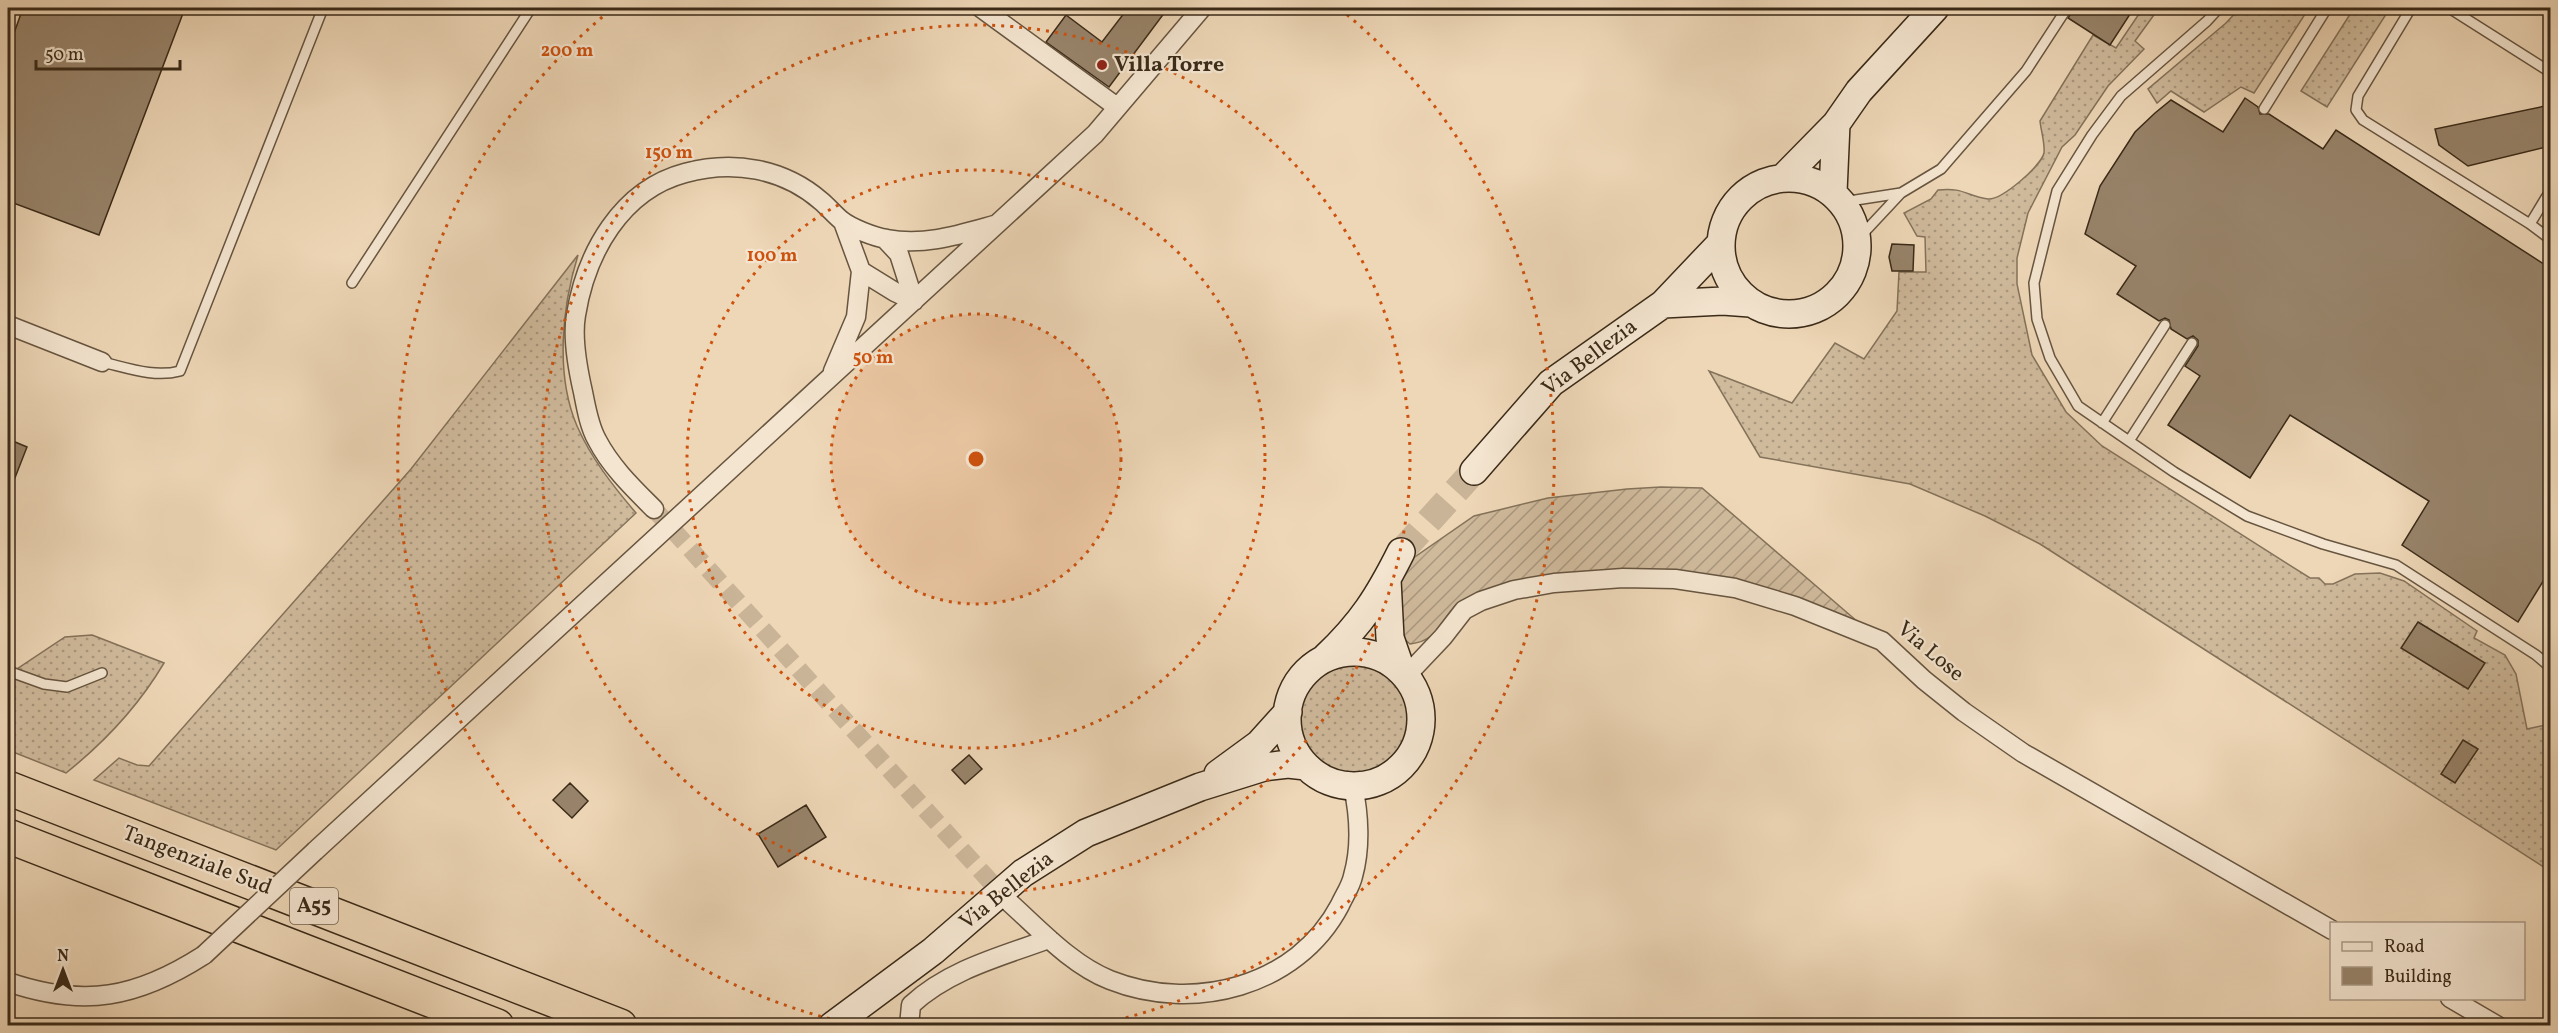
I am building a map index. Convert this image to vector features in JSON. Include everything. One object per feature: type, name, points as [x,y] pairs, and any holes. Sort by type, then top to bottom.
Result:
[{"type":"highway","name":"Tangenziale Sud","points":[[8,788],[620,1026]]},
{"type":"highway","name":"Tangenziale Sud","points":[[8,836],[497,1026]]},
{"type":"street","points":[[981,8],[1117,107]]},
{"type":"street","points":[[8,982],[41,991],[101,997],[161,980],[204,955],[1095,134],[1202,8]]},
{"type":"street","points":[[1784,177],[1836,124],[1865,83],[1935,8]]},
{"type":"street","points":[[1836,124],[1838,197]]},
{"type":"street","points":[[654,509],[623,477],[596,439],[578,373],[576,317],[589,270],[609,226],[628,204],[652,187],[684,173],[721,166],[755,168],[789,180],[820,200],[843,222],[885,239],[913,242],[947,239],[998,223]]},
{"type":"street","points":[[1663,304],[1723,301],[1750,303],[1771,312],[1793,314],[1814,310],[1833,298],[1848,282],[1856,261],[1858,239],[1853,219],[1838,197],[1807,179],[1784,177],[1762,183],[1742,195],[1728,213],[1721,235],[1721,258],[1727,275],[1737,291],[1750,303]]},
{"type":"street","points":[[830,379],[856,317],[861,271],[843,222]]},
{"type":"street","points":[[885,239],[899,254],[914,301]]},
{"type":"street","name":"Via Bellezia","points":[[1474,471],[1551,383],[1663,304],[1721,243]]},
{"type":"street","points":[[861,271],[914,301]]},
{"type":"street","points":[[8,326],[102,362]]},
{"type":"street","name":"Via Bellezia","points":[[1387,580],[1390,638],[1403,673],[1416,693],[1421,722],[1419,739],[1409,758],[1395,772],[1380,780],[1353,786],[1327,780],[1306,766],[1295,751],[1289,736],[1288,712],[1292,694],[1307,671],[1325,658],[1352,632],[1387,580],[1401,552]]},
{"type":"street","name":"Via Lose","points":[[1403,673],[1443,637],[1464,610],[1481,601],[1515,590],[1554,583],[1623,578],[1675,579],[1735,588],[1795,606],[1882,641],[1924,680],[1964,712],[2023,753],[2330,929]]},
{"type":"street","name":"Via Bellezia","points":[[1325,658],[1355,651],[1372,654],[1388,660],[1403,673]]},
{"type":"street","name":"Via Bellezia","points":[[1200,786],[1259,744],[1288,712]]},
{"type":"street","name":"Via Bellezia","points":[[832,1026],[933,951],[1023,873],[1086,833],[1200,786],[1264,767],[1288,764],[1306,766]]},
{"type":"street","points":[[1010,903],[1049,939],[1089,969],[1110,980],[1155,993],[1182,995],[1232,989],[1281,969],[1322,934],[1334,915],[1353,877],[1358,831],[1353,786]]},
{"type":"street","points":[[909,1026],[911,1005],[926,990],[957,973],[1049,939]]},
{"type":"street","points":[[2452,1000],[2498,1026]]},
{"type":"lane","points":[[102,362],[150,374],[169,374],[180,371],[323,8]]},
{"type":"lane","points":[[352,282],[531,8]]},
{"type":"lane","points":[[1858,239],[1900,193],[1941,169],[2026,71],[2067,8]]},
{"type":"lane","points":[[2219,8],[2115,104],[2092,135],[2057,191],[2034,284],[2037,319],[2050,358],[2078,406],[2174,472],[2247,516],[2323,544],[2396,565],[2536,655],[2550,667]]},
{"type":"lane","points":[[2264,108],[2327,8]]},
{"type":"lane","points":[[2411,8],[2358,96],[2356,110],[2363,120],[2530,224],[2550,239]]},
{"type":"lane","points":[[2450,8],[2550,72]]},
{"type":"lane","points":[[2530,224],[2550,191]]},
{"type":"lane","points":[[1838,197],[1900,193]]},
{"type":"lane","points":[[2102,423],[2165,325]]},
{"type":"lane","points":[[2129,441],[2192,343]]},
{"type":"lane","points":[[8,671],[44,684],[67,687],[102,673]]},
{"type":"shaded area","points":[[2143,8],[2159,8],[2135,41],[2144,49],[2108,86],[2075,135],[2062,147],[2028,213],[2017,258],[2017,284],[2032,355],[2066,412],[2102,446],[2310,578],[2319,578],[2325,584],[2333,584],[2355,574],[2380,573],[2404,581],[2477,631],[2474,638],[2505,655],[2516,674],[2527,729],[2550,724],[2550,871],[2040,544],[1985,516],[1910,484],[1760,457],[1709,371],[1792,403],[1835,343],[1864,359],[1897,311],[1899,272],[1926,272],[1925,237],[1917,236],[1904,213],[1931,199],[1938,190],[1959,191],[1988,199],[2002,194],[2020,181],[2036,166],[2044,153],[2040,121],[2093,35],[2116,48]]},
{"type":"shaded area","points":[[2240,8],[2309,8],[2254,93],[2241,87],[2204,112],[2171,91],[2157,103],[2148,89],[2226,23]]},
{"type":"shaded area","points":[[2354,8],[2390,8],[2327,107],[2301,91]]},
{"type":"shaded area","points":[[578,255],[568,296],[563,340],[563,363],[570,406],[577,426],[596,460],[636,513],[276,850],[94,780],[119,758],[137,765],[149,766],[411,469]]},
{"type":"shaded area","points":[[1661,487],[1702,488],[1858,622],[1737,581],[1479,594],[1457,604],[1427,639],[1410,644],[1402,637],[1392,588],[1409,561],[1474,516],[1548,498]]},
{"type":"shaded area","points":[[92,635],[164,663],[132,709],[95,748],[66,773],[8,750],[8,675],[65,637]]},
{"type":"shaded area","points":[[1354,652],[1380,657],[1401,672],[1416,693],[1421,719],[1416,745],[1401,766],[1380,781],[1354,786],[1328,781],[1307,766],[1292,745],[1287,719],[1292,693],[1307,672],[1328,657]]},
{"type":"building","points":[[23,8],[185,8],[99,235],[8,201],[8,50]]},
{"type":"building","name":"Villa Torre","points":[[1128,8],[1168,8],[1109,87],[1046,42],[1066,15],[1102,42]]},
{"type":"building","points":[[2074,8],[2134,8],[2110,45],[2068,18]]},
{"type":"building","points":[[2245,98],[2258,107],[2260,114],[2269,114],[2323,149],[2336,130],[2550,268],[2550,570],[2518,622],[2402,545],[2429,501],[2290,415],[2250,478],[2168,425],[2200,376],[2185,366],[2198,346],[2198,340],[2193,336],[2187,339],[2171,329],[2169,320],[2165,318],[2159,321],[2117,294],[2136,266],[2085,234],[2100,186],[2135,132],[2155,113],[2171,100],[2223,132]]},
{"type":"building","points":[[2550,105],[2550,146],[2468,166],[2439,145],[2435,129]]},
{"type":"building","points":[[1892,244],[1914,245],[1913,271],[1892,271],[1889,257]]},
{"type":"building","points":[[8,439],[27,447],[9,493],[8,493]]},
{"type":"building","points":[[2418,622],[2485,663],[2468,689],[2401,648]]},
{"type":"building","points":[[2463,740],[2478,749],[2455,783],[2441,774]]},
{"type":"building","points":[[969,755],[982,769],[965,784],[952,770]]},
{"type":"building","points":[[570,783],[588,801],[572,818],[553,800]]},
{"type":"building","points":[[806,805],[826,837],[778,867],[758,834]]},
{"type":"tunnel","points":[[1401,552],[1474,471]]},
{"type":"tunnel","points":[[654,509],[1007,900]]},
{"type":"place","name":"Villa Torre","points":[[1102,65]]}]
